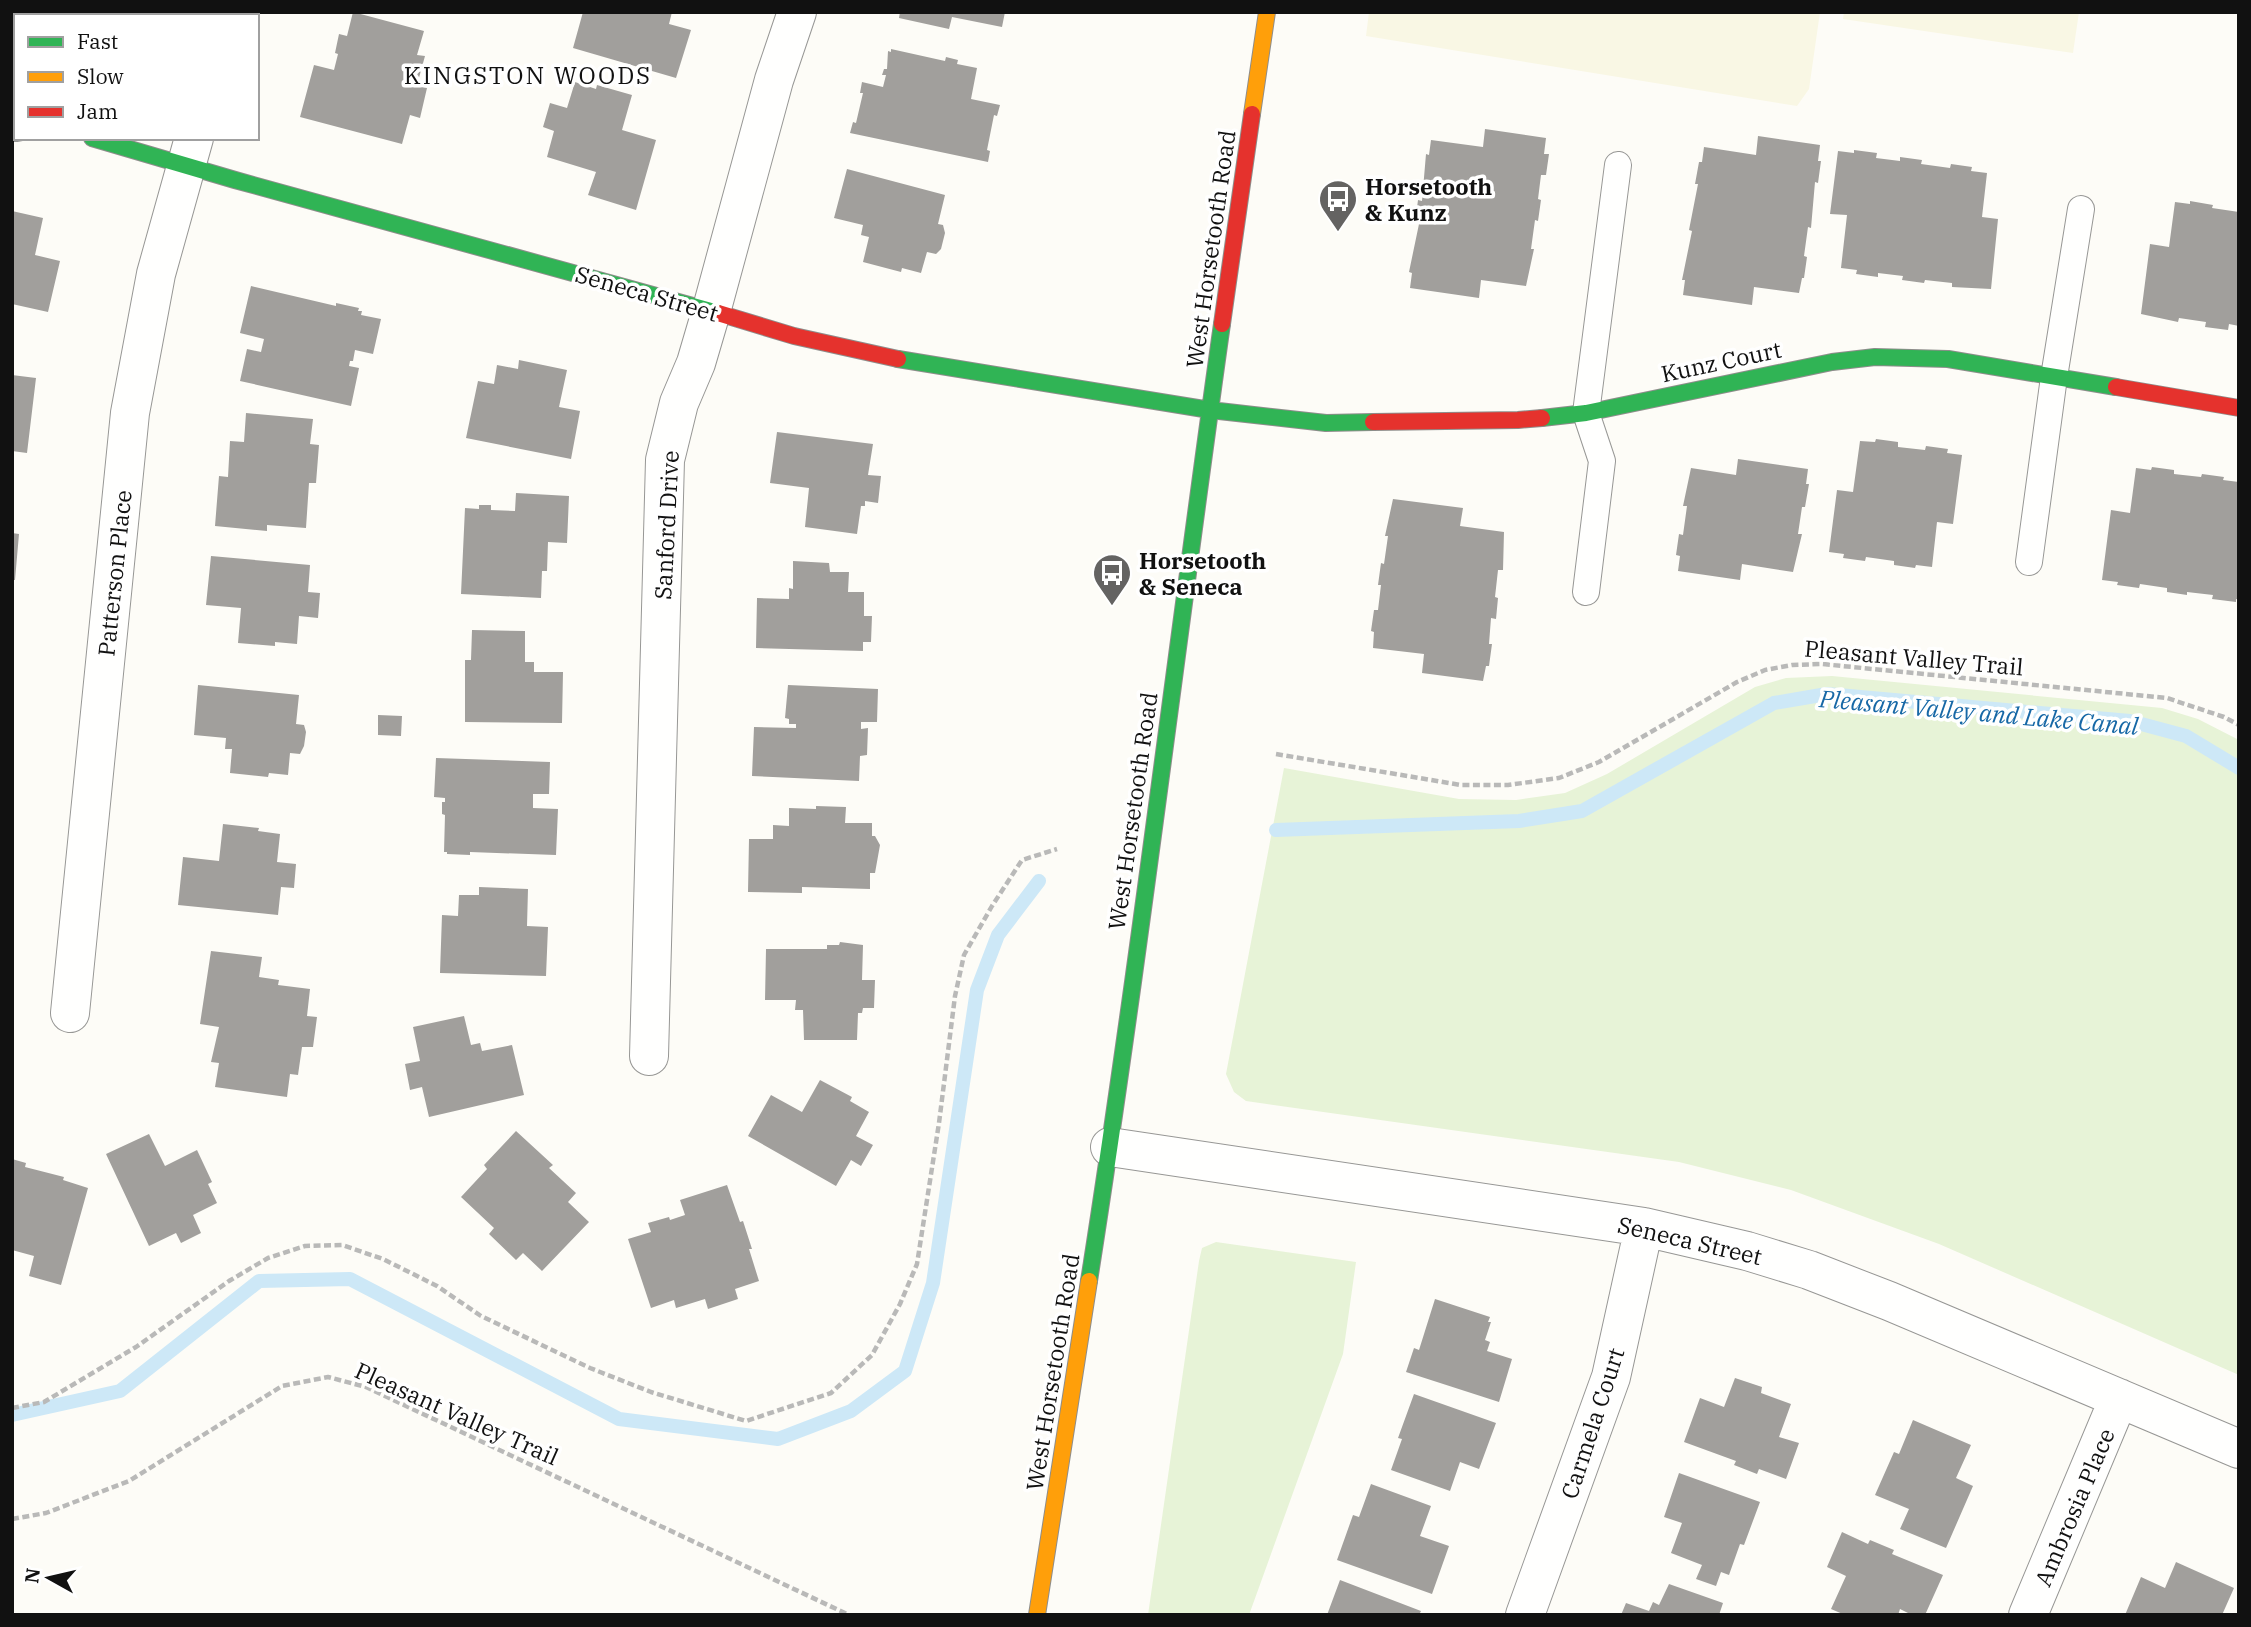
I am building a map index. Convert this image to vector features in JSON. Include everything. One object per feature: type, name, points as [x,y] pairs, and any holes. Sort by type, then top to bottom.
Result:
[{"type":"street","name":"Sanford Drive","points":[[649,1056],[665,460],[679,402],[696,363],[774,80],[797,12]]},
{"type":"street","name":"West Horsetooth Road","points":[[1037,1615],[1110,1146],[1267,12]]},
{"type":"street","name":"Seneca Street","points":[[107,140],[190,151],[234,180],[636,289],[794,336],[910,362],[1210,410]]},
{"type":"street","name":"Patterson Place","points":[[70,1013],[130,414],[156,274],[190,151]]},
{"type":"street","name":"Kunz Court","points":[[1210,410],[1326,424],[1518,420],[1586,412],[1832,362],[1875,357],[1948,359],[2239,408]]},
{"type":"street","name":"Seneca Street","points":[[1110,1146],[1644,1227],[1748,1251],[1809,1270],[1889,1301],[2239,1449]]},
{"type":"street","name":"Carmela Court","points":[[1525,1615],[1611,1377],[1644,1227]]},
{"type":"street","name":"Ambrosia Place","points":[[2028,1615],[2119,1398]]},
{"type":"lane","points":[[1586,592],[1602,461],[1586,412],[1618,164]]},
{"type":"lane","points":[[2029,562],[2054,377],[2081,209]]},
{"type":"path","name":"Pleasant Valley Trail","points":[[1276,754],[1461,785],[1508,785],[1559,778],[1599,762],[1737,682],[1765,670],[1792,665],[1822,664],[2166,698],[2224,717],[2239,725]]},
{"type":"path","points":[[12,1408],[44,1402],[136,1347],[229,1281],[268,1258],[304,1246],[342,1245],[383,1259],[437,1286],[481,1316],[590,1368],[662,1396],[746,1421],[831,1393],[872,1355],[900,1304],[917,1264],[955,996],[964,956],[1022,860],[1057,849]]},
{"type":"path","name":"Pleasant Valley Trail","points":[[12,1519],[46,1513],[129,1481],[282,1386],[328,1377],[366,1387],[849,1615]]},
{"type":"shaded area","points":[[1369,12],[1820,12],[1809,89],[1797,106],[1366,36]]},
{"type":"shaded area","points":[[1844,12],[2079,12],[2073,53],[1843,19]]},
{"type":"green space","points":[[1832,676],[2162,708],[2198,719],[2239,740],[2239,1375],[1939,1244],[1791,1190],[1679,1162],[1246,1101],[1234,1092],[1226,1074],[1284,768],[1459,799],[1516,800],[1565,793],[1607,774],[1755,687],[1786,678]]},
{"type":"green space","points":[[1216,1242],[1356,1262],[1343,1354],[1249,1615],[1148,1615],[1199,1261],[1202,1248]]},
{"type":"building","points":[[34,12],[134,12],[134,14]]},
{"type":"building","points":[[353,12],[424,31],[417,55],[425,56],[417,85],[427,88],[420,118],[410,115],[402,144],[300,117],[314,65],[334,70],[339,34],[347,36]]},
{"type":"building","points":[[583,12],[672,12],[669,24],[691,30],[676,78],[573,48]]},
{"type":"building","points":[[900,12],[1005,12],[1002,27],[952,17],[949,29],[899,18]]},
{"type":"building","points":[[891,49],[945,61],[946,57],[958,60],[957,64],[977,68],[971,99],[1000,105],[997,116],[994,115],[987,150],[990,151],[988,162],[850,133],[853,122],[856,123],[863,93],[860,93],[862,82],[883,87],[886,75],[882,75],[884,69],[887,69],[888,51],[891,52]]},
{"type":"building","points":[[575,82],[596,89],[597,85],[632,95],[622,130],[656,140],[636,210],[588,195],[596,172],[547,157],[554,131],[543,127],[550,103],[567,108]]},
{"type":"building","points":[[1485,129],[1546,138],[1544,154],[1549,154],[1546,175],[1541,175],[1538,199],[1541,200],[1538,221],[1535,220],[1531,249],[1534,249],[1526,286],[1481,280],[1479,298],[1410,288],[1412,273],[1409,272],[1419,224],[1415,223],[1418,200],[1422,201],[1426,154],[1429,155],[1431,140],[1483,147]]},
{"type":"building","points":[[1758,136],[1820,145],[1818,183],[1815,182],[1811,228],[1808,227],[1804,256],[1807,257],[1804,278],[1799,293],[1754,287],[1752,305],[1683,295],[1685,280],[1682,280],[1698,184],[1695,184],[1704,147],[1756,155]]},
{"type":"building","points":[[1854,150],[1877,153],[1876,158],[1900,161],[1900,157],[1922,160],[1921,164],[1950,168],[1951,164],[1972,167],[1971,171],[1987,173],[1982,217],[1998,219],[1991,289],[1952,287],[1952,283],[1925,280],[1924,283],[1902,280],[1903,276],[1878,273],[1878,277],[1856,274],[1857,270],[1841,268],[1847,215],[1830,214],[1838,151],[1854,153]]},
{"type":"building","points":[[847,169],[945,195],[938,224],[943,225],[945,233],[941,249],[936,254],[927,252],[921,273],[902,268],[901,272],[863,262],[869,237],[861,235],[863,225],[834,218]]},
{"type":"building","points":[[2190,201],[2239,212],[2239,326],[2229,324],[2228,330],[2205,327],[2206,322],[2179,318],[2178,322],[2141,314],[2150,244],[2169,247],[2175,202],[2190,204]]},
{"type":"building","points":[[12,211],[43,218],[35,255],[60,261],[48,312],[12,304]]},
{"type":"building","points":[[251,286],[336,306],[336,303],[359,308],[361,315],[381,319],[373,354],[355,350],[353,361],[350,361],[349,366],[359,368],[351,406],[240,381],[247,349],[261,352],[264,339],[240,333]]},
{"type":"building","points":[[519,360],[567,370],[559,407],[580,411],[571,459],[466,438],[478,381],[494,384],[497,365],[518,369]]},
{"type":"building","points":[[12,375],[36,378],[27,453],[12,451]]},
{"type":"building","points":[[246,413],[313,419],[310,444],[319,445],[316,483],[309,483],[306,528],[267,525],[267,531],[215,526],[219,476],[228,477],[230,441],[244,442]]},
{"type":"building","points":[[777,432],[873,444],[868,475],[881,476],[878,503],[865,501],[865,506],[861,506],[857,534],[805,527],[809,488],[770,483]]},
{"type":"building","points":[[1876,439],[1898,442],[1898,447],[1925,450],[1926,446],[1948,449],[1947,453],[1962,455],[1953,524],[1937,522],[1932,567],[1894,565],[1894,561],[1866,557],[1865,561],[1843,558],[1844,554],[1829,552],[1837,490],[1853,492],[1860,441],[1875,442]]},
{"type":"building","points":[[1738,459],[1808,469],[1806,484],[1809,484],[1798,534],[1802,534],[1793,572],[1742,564],[1740,580],[1678,571],[1680,556],[1676,555],[1679,534],[1683,535],[1687,506],[1683,506],[1691,468],[1736,475]]},
{"type":"building","points":[[2152,467],[2174,470],[2174,474],[2201,477],[2202,474],[2239,482],[2239,600],[2236,599],[2236,602],[2212,599],[2213,595],[2187,592],[2187,595],[2167,592],[2167,588],[2140,584],[2139,588],[2102,580],[2111,510],[2130,513],[2136,468],[2151,470]]},
{"type":"building","points":[[516,493],[569,496],[567,543],[548,542],[547,571],[542,571],[541,598],[461,594],[465,508],[479,509],[479,505],[491,505],[491,510],[515,511]]},
{"type":"building","points":[[1393,499],[1463,508],[1460,526],[1504,532],[1503,570],[1498,570],[1496,619],[1491,618],[1489,644],[1492,644],[1489,666],[1486,666],[1483,681],[1422,673],[1424,654],[1373,648],[1374,632],[1371,631],[1374,610],[1378,610],[1381,585],[1378,585],[1381,563],[1384,564],[1388,536],[1385,536]]},
{"type":"building","points":[[12,533],[19,534],[15,580],[12,580]]},
{"type":"building","points":[[211,556],[310,565],[308,592],[320,593],[318,618],[299,616],[297,644],[275,642],[275,646],[238,643],[241,608],[206,605]]},
{"type":"building","points":[[793,561],[829,563],[830,572],[849,572],[848,592],[864,592],[864,616],[872,616],[871,642],[863,642],[863,651],[756,648],[757,598],[789,599],[789,588],[793,589]]},
{"type":"building","points":[[472,630],[525,631],[525,662],[534,662],[534,672],[563,672],[562,723],[465,722],[465,660],[471,660]]},
{"type":"building","points":[[198,685],[299,695],[296,724],[304,725],[306,732],[300,754],[290,753],[288,775],[269,773],[268,777],[230,773],[232,749],[225,749],[226,738],[194,735]]},
{"type":"building","points":[[788,685],[878,689],[877,722],[861,722],[861,729],[868,728],[867,755],[860,756],[859,781],[752,776],[754,727],[796,728],[796,724],[789,724],[789,719],[785,718]]},
{"type":"building","points":[[378,715],[402,716],[401,736],[378,735]]},
{"type":"building","points":[[436,758],[550,762],[549,794],[533,794],[533,808],[558,809],[556,855],[470,852],[470,855],[444,852],[445,815],[442,814],[442,802],[445,802],[445,798],[434,797]]},
{"type":"building","points":[[816,806],[846,807],[845,823],[872,823],[872,836],[875,836],[880,845],[875,873],[870,873],[870,889],[802,887],[802,893],[748,892],[749,839],[773,839],[773,825],[789,826],[789,808],[816,809]]},
{"type":"building","points":[[223,824],[259,828],[258,831],[280,834],[277,862],[296,864],[294,888],[281,887],[278,915],[178,905],[183,857],[219,861]]},
{"type":"building","points":[[479,887],[528,889],[527,926],[548,927],[546,976],[440,973],[442,915],[458,916],[459,895],[479,895]]},
{"type":"building","points":[[840,942],[863,945],[862,980],[875,980],[874,1008],[863,1008],[862,1013],[858,1013],[857,1040],[804,1040],[803,1010],[795,1010],[796,1000],[765,1000],[766,949],[827,949],[827,945],[839,945]]},
{"type":"building","points":[[211,951],[262,957],[259,977],[279,980],[278,985],[310,989],[307,1016],[317,1017],[313,1047],[302,1047],[298,1075],[290,1074],[287,1097],[215,1087],[219,1063],[211,1062],[219,1027],[200,1024]]},
{"type":"building","points":[[464,1016],[471,1045],[480,1043],[482,1051],[512,1045],[524,1095],[429,1117],[422,1087],[410,1090],[405,1064],[420,1061],[413,1027]]},
{"type":"building","points":[[820,1080],[852,1097],[850,1101],[869,1112],[856,1136],[873,1145],[861,1166],[851,1160],[836,1186],[748,1136],[771,1095],[802,1112]]},
{"type":"building","points":[[516,1131],[553,1165],[549,1168],[576,1193],[568,1202],[589,1222],[542,1271],[523,1253],[516,1260],[489,1234],[494,1228],[461,1197],[487,1169],[484,1165]]},
{"type":"building","points":[[149,1134],[165,1166],[197,1150],[212,1182],[208,1184],[217,1203],[193,1215],[201,1233],[181,1243],[176,1233],[149,1246],[106,1154]]},
{"type":"building","points":[[12,1159],[26,1163],[25,1167],[64,1177],[63,1180],[88,1188],[61,1285],[29,1276],[34,1256],[12,1250]]},
{"type":"building","points":[[727,1185],[740,1222],[743,1221],[759,1281],[735,1289],[738,1299],[708,1309],[705,1299],[676,1308],[674,1300],[651,1308],[628,1239],[651,1232],[648,1223],[685,1215],[680,1200]]},
{"type":"building","points":[[1435,1299],[1490,1317],[1485,1340],[1490,1342],[1487,1351],[1512,1359],[1499,1402],[1406,1372],[1414,1348],[1419,1350]]},
{"type":"building","points":[[1735,1378],[1762,1387],[1761,1393],[1791,1404],[1779,1437],[1799,1443],[1786,1479],[1759,1469],[1757,1474],[1734,1465],[1736,1461],[1684,1442],[1700,1398],[1724,1407]]},
{"type":"building","points":[[1414,1394],[1496,1423],[1479,1469],[1460,1462],[1450,1491],[1391,1470],[1402,1439],[1398,1438]]},
{"type":"building","points":[[1913,1420],[1971,1445],[1956,1478],[1973,1486],[1946,1548],[1900,1529],[1909,1509],[1875,1495],[1894,1452],[1899,1454]]},
{"type":"building","points":[[1679,1473],[1760,1502],[1729,1575],[1721,1572],[1716,1586],[1696,1579],[1702,1565],[1671,1553],[1682,1523],[1664,1517]]},
{"type":"building","points":[[1371,1484],[1431,1506],[1420,1536],[1449,1546],[1432,1594],[1337,1560],[1353,1515],[1359,1517]]},
{"type":"building","points":[[1842,1532],[1868,1544],[1870,1540],[1894,1550],[1892,1554],[1943,1575],[1925,1615],[1912,1615],[1900,1609],[1898,1615],[1845,1615],[1831,1609],[1846,1576],[1827,1567]]},
{"type":"building","points":[[2176,1562],[2234,1588],[2222,1615],[2125,1615],[2141,1577],[2165,1588]]},
{"type":"building","points":[[1340,1580],[1421,1611],[1419,1615],[1327,1615]]},
{"type":"building","points":[[1669,1584],[1723,1603],[1719,1615],[1621,1615],[1626,1603],[1649,1611],[1653,1602],[1659,1605]]},
{"type":"waterway","name":"Pleasant Valley and Lake Canal","points":[[1276,830],[1519,821],[1582,811],[1774,703],[1827,694],[2130,721],[2186,736],[2239,768]]},
{"type":"waterway","name":"Pleasant Valley and Lake Canal","points":[[12,1415],[120,1391],[259,1281],[350,1279],[619,1419],[778,1439],[851,1411],[905,1371],[933,1283],[977,990],[998,935],[1039,881]]},
{"type":"traffic: fast","points":[[99,140],[718,313]]},
{"type":"traffic: fast","points":[[1089,1281],[1141,923],[1222,324]]},
{"type":"traffic: fast","points":[[1542,418],[1586,413],[1832,362],[1875,357],[1948,359],[2116,387]]},
{"type":"traffic: fast","points":[[898,359],[1210,410],[1326,423],[1373,422]]},
{"type":"traffic: slow","points":[[1252,114],[1267,12]]},
{"type":"traffic: slow","points":[[1037,1615],[1089,1281]]},
{"type":"traffic: jam","points":[[1222,324],[1252,114]]},
{"type":"traffic: jam","points":[[718,313],[794,336],[898,359]]},
{"type":"traffic: jam","points":[[2116,387],[2239,408]]},
{"type":"traffic: jam","points":[[1373,422],[1542,418]]},
{"type":"place","name":"Horsetooth & Kunz","points":[[1338,233]]},
{"type":"place","name":"Horsetooth & Seneca","points":[[1112,607]]},
{"type":"district","name":"KINGSTON WOODS","points":[[528,75]]}]
